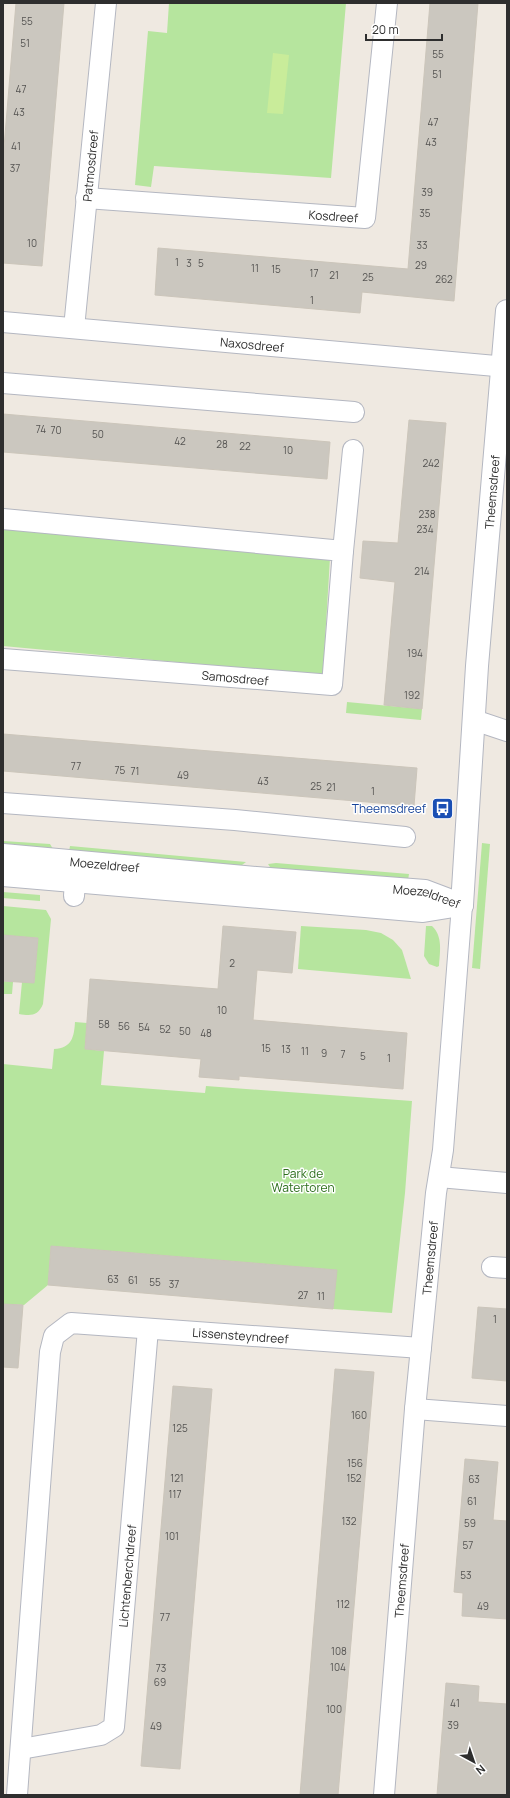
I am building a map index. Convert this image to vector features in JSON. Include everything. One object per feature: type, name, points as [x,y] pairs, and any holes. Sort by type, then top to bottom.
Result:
[{"type":"street","name":"Patmosdreef","points":[[74,328],[106,3]]},
{"type":"street","name":"Kosdreef","points":[[86,198],[365,218],[387,3]]},
{"type":"street","name":"Theemsdreef","points":[[384,1795],[415,1409],[436,1193],[440,1177],[462,905],[474,720],[504,366],[507,311]]},
{"type":"street","name":"Naxosdreef","points":[[3,322],[504,366]]},
{"type":"street","points":[[3,383],[354,412]]},
{"type":"street","name":"Samosdreef","points":[[3,659],[332,685],[353,450]]},
{"type":"street","points":[[3,519],[343,550]]},
{"type":"street","points":[[474,720],[507,731]]},
{"type":"street","points":[[3,802],[235,820],[405,837]]},
{"type":"street","name":"Moezeldreef","points":[[3,855],[75,880]]},
{"type":"street","name":"Moezeldreef","points":[[3,875],[423,911],[462,905]]},
{"type":"street","points":[[440,1177],[507,1183]]},
{"type":"street","name":"Lissensteyndreef","points":[[21,1749],[50,1352],[54,1336],[71,1323],[421,1348]]},
{"type":"street","name":"Lichtenberchdreef","points":[[21,1749],[101,1735],[114,1727],[148,1329]]},
{"type":"street","points":[[415,1409],[507,1416]]},
{"type":"street","points":[[17,1795],[21,1749]]},
{"type":"green space","points":[[169,3],[346,3],[331,178],[154,166],[151,187],[135,185],[148,31],[167,33]]},
{"type":"green space","points":[[273,53],[289,55],[283,114],[267,113]]},
{"type":"green space","points":[[3,528],[330,558],[323,674],[304,674],[3,646]]},
{"type":"green space","points":[[347,702],[422,709],[421,720],[346,713]]},
{"type":"green space","points":[[3,841],[50,844],[53,849],[3,851]]},
{"type":"green space","points":[[482,843],[490,844],[480,969],[472,968]]},
{"type":"green space","points":[[70,846],[246,862],[238,868],[68,857]]},
{"type":"green space","points":[[276,863],[409,874],[408,880],[272,870],[268,864]]},
{"type":"green space","points":[[3,892],[40,895],[40,901],[3,898]]},
{"type":"green space","points":[[3,906],[46,910],[51,919],[43,1004],[39,1011],[34,1014],[19,1014],[22,982],[34,983],[38,938],[3,935]]},
{"type":"green space","points":[[301,926],[366,930],[381,933],[393,940],[402,950],[411,979],[298,969]]},
{"type":"green space","points":[[426,926],[432,926],[438,934],[440,950],[439,966],[437,967],[429,964],[424,956]]},
{"type":"green space","points":[[3,981],[13,982],[12,994],[3,994]]},
{"type":"green space","name":"Park de Watertoren","points":[[75,1022],[87,1023],[85,1049],[104,1051],[101,1085],[205,1093],[206,1086],[412,1101],[405,1193],[392,1313],[333,1309],[336,1270],[51,1246],[48,1285],[24,1305],[3,1304],[3,1064],[52,1069],[54,1049],[65,1046],[71,1041]]},
{"type":"building","points":[[16,3],[64,3],[42,266],[3,263],[3,159]]},
{"type":"building","points":[[430,3],[478,3],[454,301],[362,292],[360,313],[155,295],[158,248],[408,269]]},
{"type":"building","points":[[3,414],[330,442],[327,479],[3,452]]},
{"type":"building","points":[[409,420],[446,423],[422,709],[384,705],[395,582],[360,578],[363,541],[398,543]]},
{"type":"building","points":[[3,734],[417,768],[414,806],[3,771]]},
{"type":"building","points":[[223,926],[296,932],[292,973],[257,970],[253,1020],[407,1033],[403,1089],[239,1076],[239,1080],[199,1077],[201,1059],[85,1049],[90,979],[218,989]]},
{"type":"building","points":[[3,935],[38,938],[34,983],[3,981]]},
{"type":"building","points":[[51,1246],[337,1270],[333,1309],[48,1285]]},
{"type":"building","points":[[3,1304],[23,1305],[18,1368],[3,1367]]},
{"type":"building","points":[[478,1307],[507,1309],[507,1381],[472,1378]]},
{"type":"building","points":[[335,1369],[374,1372],[338,1795],[300,1795]]},
{"type":"building","points":[[173,1386],[212,1389],[180,1769],[141,1766]]},
{"type":"building","points":[[465,1459],[498,1462],[493,1520],[507,1521],[507,1619],[462,1616],[463,1593],[454,1592]]},
{"type":"building","points":[[446,1683],[479,1686],[478,1702],[507,1704],[507,1795],[437,1795]]},
{"type":"place","name":"Theemsdreef","points":[[442,808]]}]
